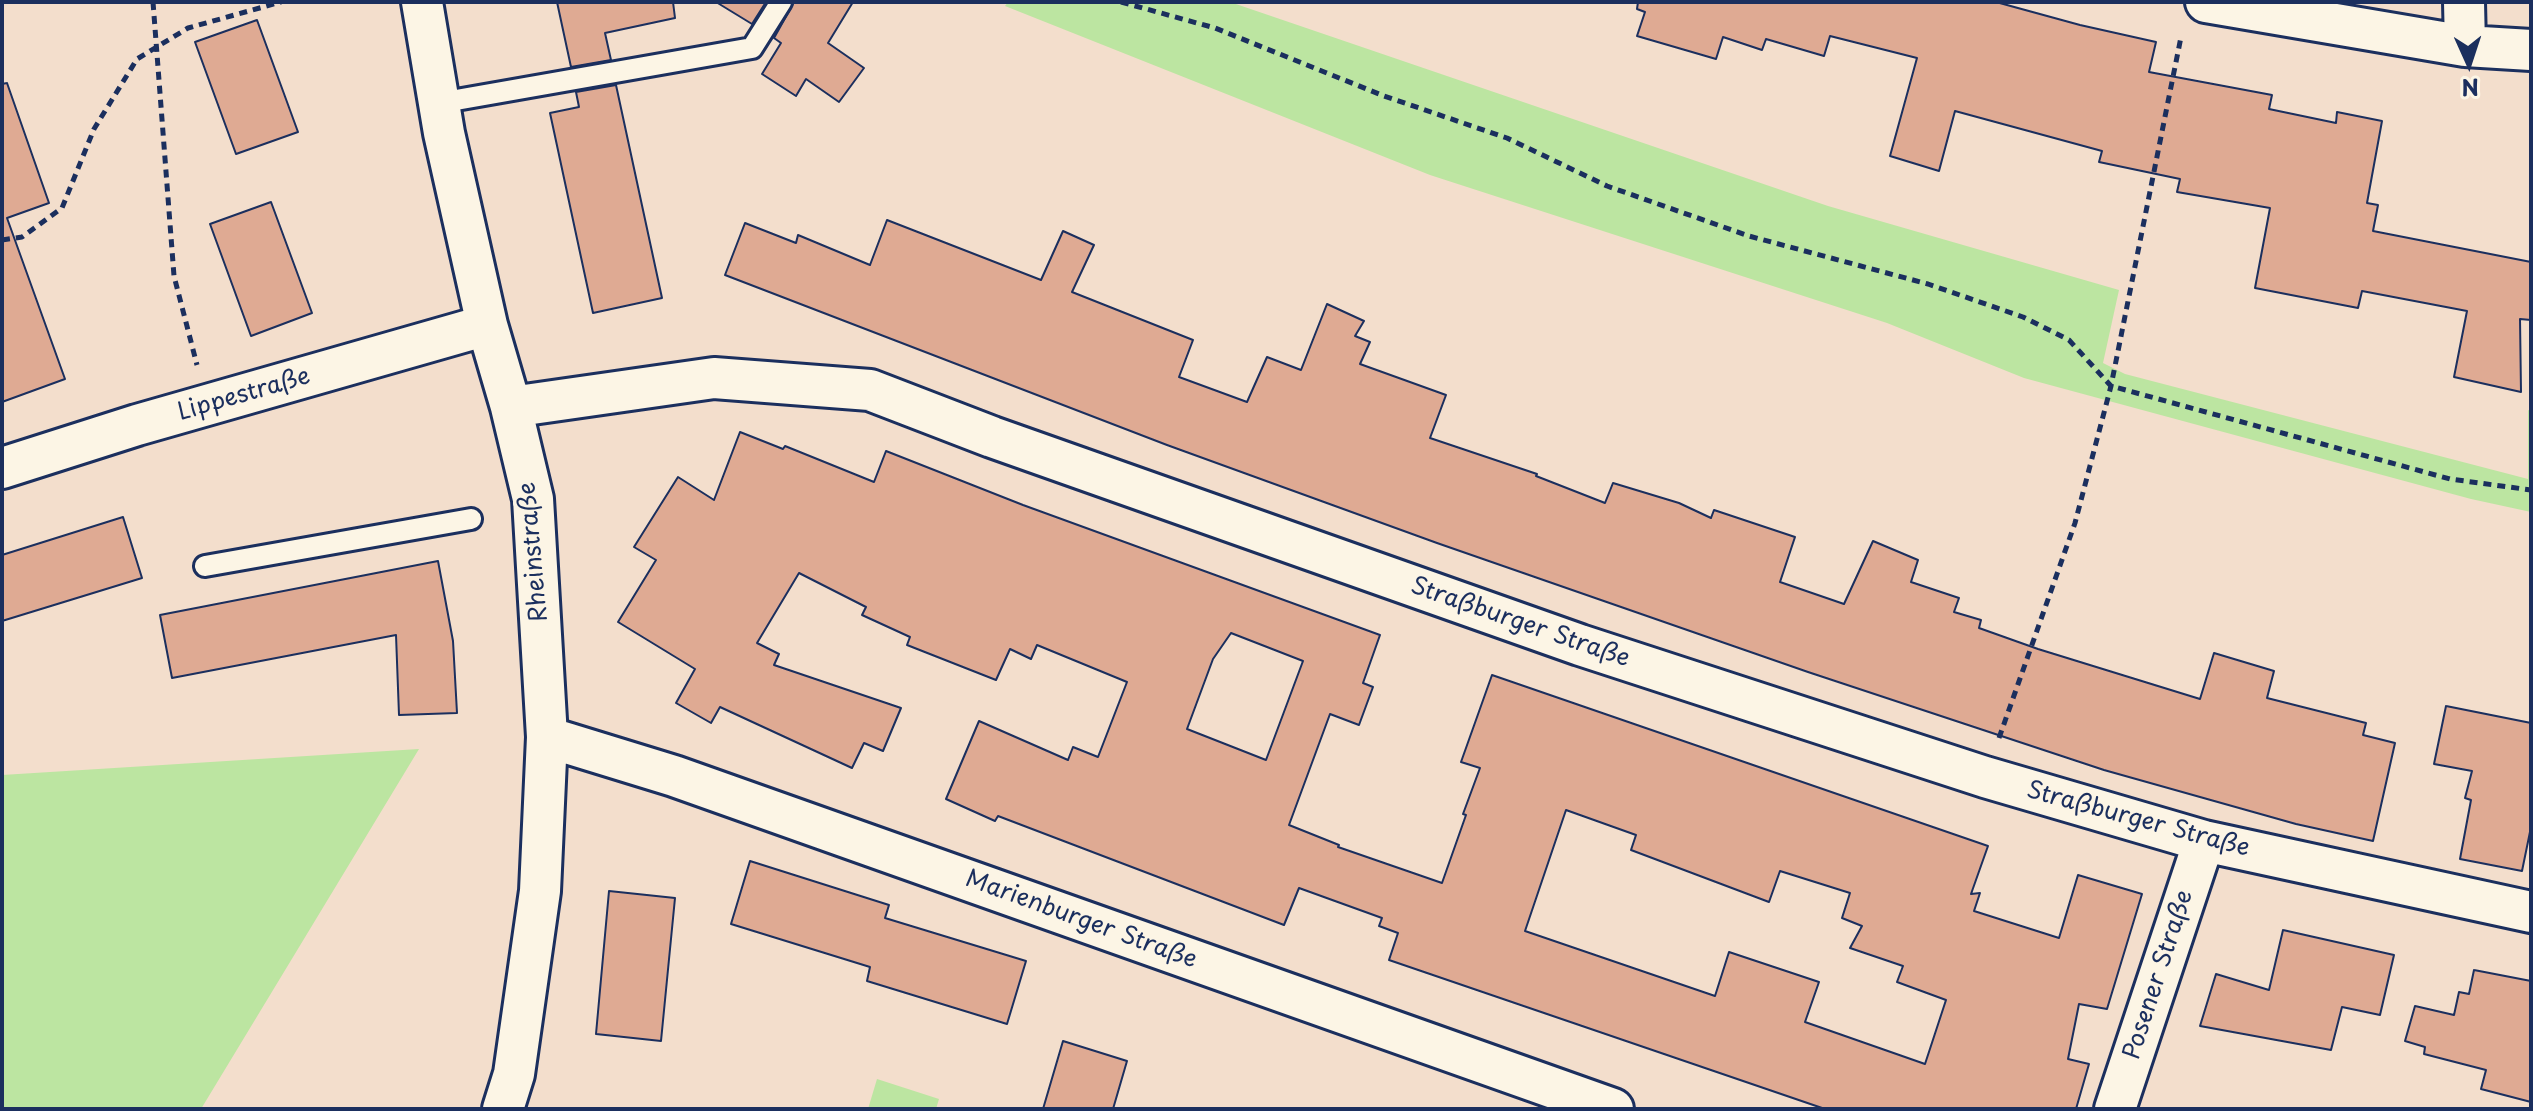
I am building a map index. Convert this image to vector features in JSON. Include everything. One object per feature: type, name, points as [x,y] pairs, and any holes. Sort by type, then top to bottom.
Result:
[{"type":"street","name":"Rheinstraße","points":[[422,2],[439,103],[487,325],[533,499],[547,737],[540,891],[514,1074],[503,1109]]},
{"type":"street","points":[[2464,2],[2465,46]]},
{"type":"street","points":[[2194,17],[2465,46],[2531,50]]},
{"type":"street","name":"Lippestraße","points":[[2,468],[207,405],[487,325]]},
{"type":"street","name":"Straßburger Straße","points":[[511,407],[714,378],[870,390],[992,437],[1580,645],[1985,777],[2204,841],[2531,912]]},
{"type":"street","name":"Marienburger Straße","points":[[547,737],[689,781],[1613,1109]]},
{"type":"street","name":"Posener Straße","points":[[2115,1109],[2204,841]]},
{"type":"lane","points":[[439,103],[752,48],[781,2]]},
{"type":"lane","points":[[205,566],[471,519]]},
{"type":"path","points":[[153,2],[174,276],[207,405]]},
{"type":"path","points":[[2,240],[22,237],[62,208],[94,129],[137,59],[188,28],[281,2]]},
{"type":"path","points":[[1121,2],[1215,28],[1384,96],[1507,138],[1607,186],[1749,236],[1928,284],[2023,317],[2069,340],[2111,386],[2450,479],[2531,490]]},
{"type":"path","points":[[1985,777],[2075,523],[2111,386],[2194,17]]},
{"type":"green space","points":[[1008,2],[1230,2],[1828,206],[2119,290],[2103,363],[2125,374],[2528,479],[2528,410],[2531,411],[2531,512],[2471,499],[2024,378],[1887,323],[1430,175],[1005,6]]},
{"type":"green space","points":[[419,749],[201,1109],[2,1109],[2,775]]},
{"type":"green space","points":[[877,1079],[939,1099],[936,1109],[868,1109]]},
{"type":"building","points":[[557,2],[673,2],[675,18],[605,33],[611,60],[571,67]]},
{"type":"building","points":[[716,2],[766,2],[752,24]]},
{"type":"building","points":[[794,2],[853,2],[828,43],[864,68],[839,102],[806,79],[796,96],[762,74],[781,43],[774,38]]},
{"type":"building","points":[[1638,2],[1996,2],[2156,42],[2149,72],[2272,95],[2269,109],[2336,123],[2337,112],[2382,121],[2367,203],[2378,205],[2373,231],[2531,262],[2531,320],[2520,319],[2521,392],[2454,377],[2467,311],[2362,291],[2358,308],[2255,288],[2270,208],[2177,192],[2180,179],[2099,162],[2102,151],[1955,111],[1939,171],[1890,156],[1917,58],[1830,36],[1824,56],[1766,39],[1762,50],[1723,37],[1716,59],[1637,36],[1645,12],[1637,9]]},
{"type":"building","points":[[257,20],[298,132],[236,154],[195,42]]},
{"type":"building","points":[[7,83],[49,203],[7,218],[65,379],[2,402],[2,84]]},
{"type":"building","points":[[616,85],[662,298],[593,313],[550,113],[579,107],[576,92]]},
{"type":"building","points":[[271,202],[312,313],[251,336],[210,224]]},
{"type":"building","points":[[887,220],[1041,280],[1063,231],[1094,245],[1072,292],[1193,340],[1179,377],[1247,402],[1267,357],[1301,370],[1327,304],[1364,321],[1355,336],[1370,342],[1360,364],[1446,395],[1430,438],[1537,474],[1605,503],[1613,483],[1679,503],[1711,518],[1714,510],[1795,537],[1780,582],[1844,604],[1873,541],[1918,560],[1911,582],[1959,598],[1954,612],[1981,620],[1979,628],[2038,649],[2200,699],[2214,653],[2274,671],[2267,698],[2366,723],[2363,735],[2395,743],[2373,841],[2296,824],[2104,770],[1808,672],[1167,445],[725,275],[745,223],[796,243],[798,235],[870,265]]},
{"type":"building","points":[[740,432],[783,449],[785,446],[874,482],[886,451],[1023,505],[1380,635],[1363,683],[1373,687],[1359,725],[1330,714],[1289,825],[1338,847],[1442,883],[1480,768],[1461,762],[1492,675],[1988,846],[1971,894],[1980,893],[1974,911],[2059,938],[2078,875],[2142,894],[2107,1009],[2079,1004],[2068,1059],[2089,1064],[2076,1109],[1825,1109],[1389,960],[1398,933],[1379,926],[1382,918],[1299,888],[1284,925],[998,816],[995,821],[946,799],[979,721],[1068,760],[1073,747],[1098,757],[1127,682],[1037,645],[1031,659],[1010,649],[996,680],[907,645],[910,637],[862,615],[866,607],[799,573],[757,643],[779,654],[774,665],[901,708],[883,751],[864,743],[852,768],[720,707],[711,723],[676,703],[695,669],[618,622],[656,560],[634,547],[678,477],[714,500]],"holes":[[[1231,633],[1303,661],[1266,760],[1187,729],[1213,659]],[[1566,810],[1636,835],[1631,850],[1769,902],[1780,871],[1850,893],[1842,918],[1862,926],[1850,948],[1903,966],[1897,982],[1946,1000],[1925,1064],[1805,1022],[1819,982],[1729,952],[1715,996],[1525,931]]]},
{"type":"building","points":[[123,517],[142,578],[2,621],[2,555]]},
{"type":"building","points":[[438,561],[453,641],[457,713],[399,715],[396,635],[172,678],[160,615]]},
{"type":"building","points":[[2446,706],[2531,723],[2531,827],[2522,871],[2460,859],[2471,800],[2465,798],[2472,771],[2434,764]]},
{"type":"building","points":[[750,861],[889,905],[885,918],[1026,961],[1007,1024],[867,981],[870,967],[731,924]]},
{"type":"building","points":[[609,891],[675,898],[661,1041],[596,1034]]},
{"type":"building","points":[[2283,930],[2394,955],[2380,1015],[2342,1007],[2331,1050],[2200,1026],[2216,974],[2269,990]]},
{"type":"building","points":[[2474,970],[2531,981],[2531,1102],[2481,1089],[2486,1070],[2424,1054],[2425,1047],[2405,1041],[2415,1006],[2454,1015],[2459,992],[2469,994]]},
{"type":"building","points":[[1063,1041],[1127,1061],[1113,1109],[1043,1109]]}]
